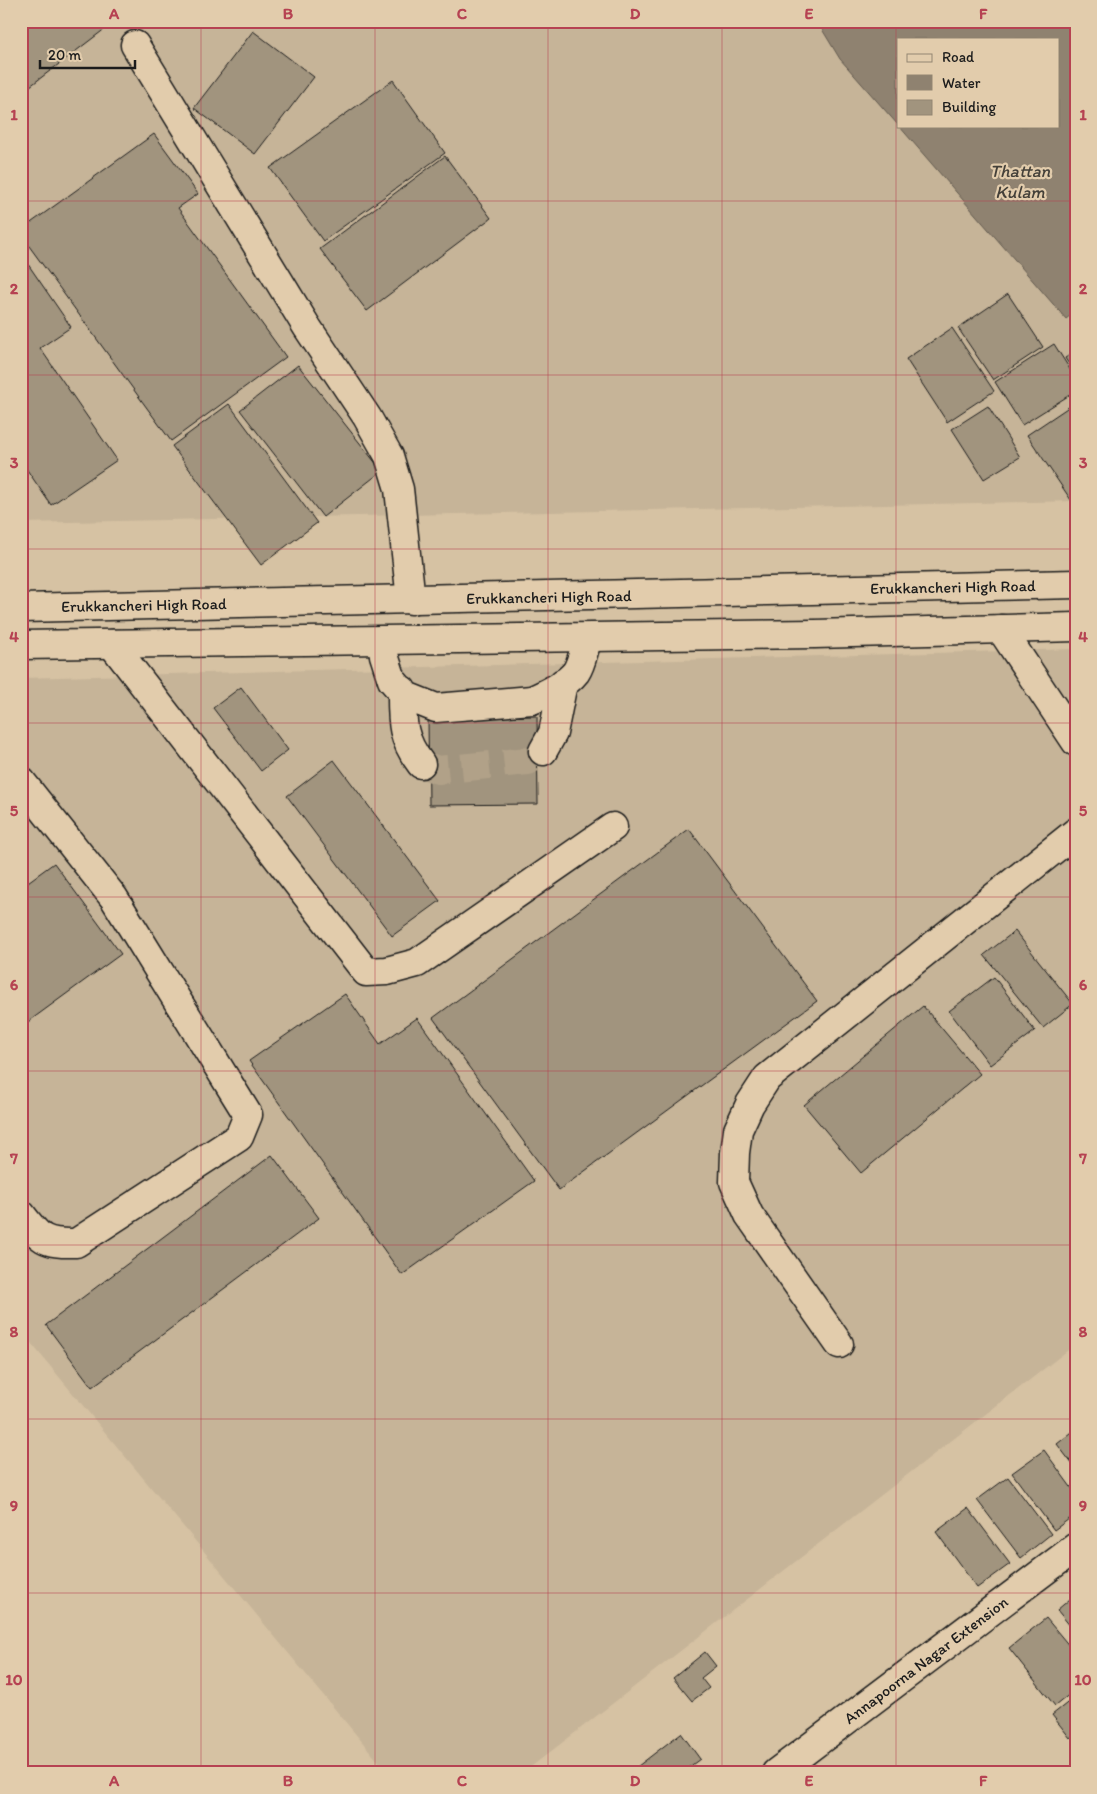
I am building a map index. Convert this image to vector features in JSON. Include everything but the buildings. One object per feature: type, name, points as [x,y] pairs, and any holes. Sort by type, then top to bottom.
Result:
[{"type":"main road","points":[[135,44],[307,327],[367,417],[389,456],[399,489],[411,600]]},
{"type":"main road","name":"Erukkancheri High Road","points":[[21,608],[1076,584]]},
{"type":"main road","points":[[21,645],[588,638],[1076,627]]},
{"type":"main road","points":[[1001,629],[1076,742]]},
{"type":"main road","points":[[382,640],[384,655],[392,680],[406,696],[436,708],[532,700],[546,694],[576,672],[588,638]]},
{"type":"main road","points":[[112,644],[366,972],[388,971],[417,963],[613,827]]},
{"type":"main road","points":[[543,751],[553,733],[563,683]]},
{"type":"main road","points":[[402,690],[403,727],[411,751],[421,764]]},
{"type":"main road","points":[[21,781],[114,898],[248,1115],[239,1137],[76,1243],[57,1244],[37,1235],[21,1214]]},
{"type":"main road","points":[[839,1344],[749,1215],[734,1182],[738,1130],[750,1104],[766,1078],[1076,832]]},
{"type":"main road","name":"Annapoorna Nagar Extension","points":[[776,1773],[1076,1547]]},
{"type":"shaded area","points":[[21,21],[1076,21],[1076,501],[21,523]]},
{"type":"shaded area","points":[[1076,649],[1076,1344],[523,1773],[388,1773],[21,1331],[21,678]]},
{"type":"water","name":"Thattan Kulam","points":[[817,21],[1076,21],[1076,311],[1066,319],[901,128],[1060,128],[1060,38],[897,38],[897,124],[840,59]]},
{"type":"tunnel","points":[[421,764],[438,770],[528,761],[543,751]]}]
